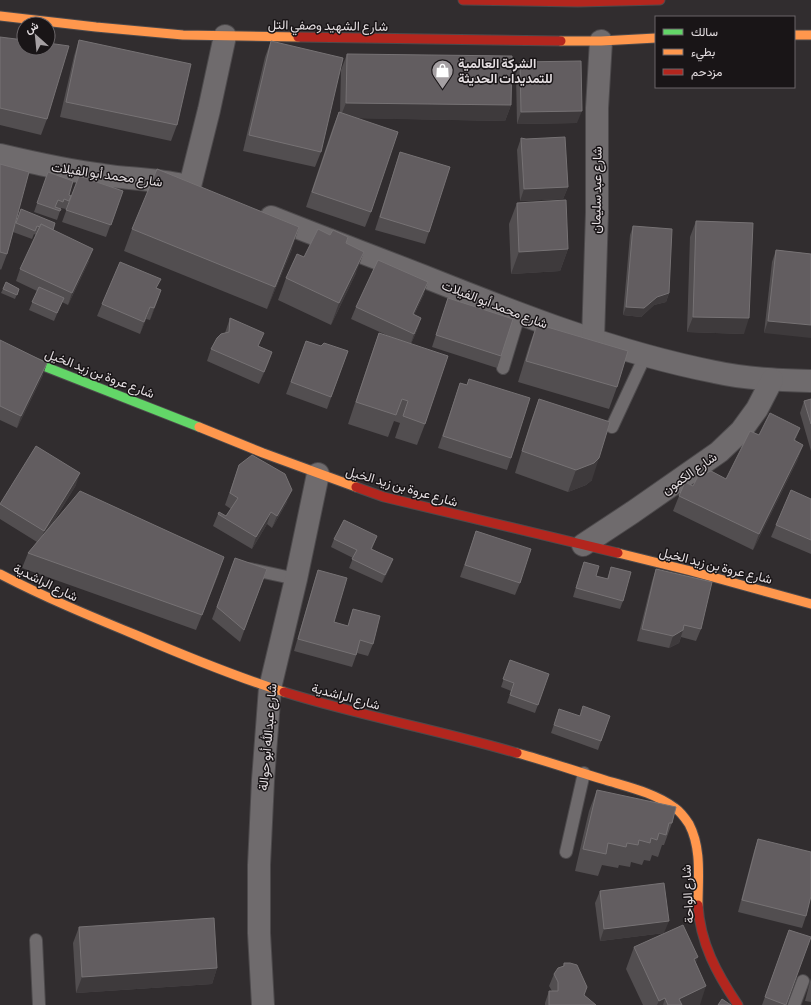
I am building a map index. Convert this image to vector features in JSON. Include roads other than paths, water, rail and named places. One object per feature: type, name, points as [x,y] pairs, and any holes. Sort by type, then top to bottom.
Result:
[{"type":"street","points":[[463,0],[578,2],[660,0]]},
{"type":"street","name":"شارع الشهيد وصفي التل","points":[[0,16],[96,28],[183,35],[601,41],[655,38]]},
{"type":"street","points":[[795,35],[811,34]]},
{"type":"street","name":"شارع محمد أبو الفيلات","points":[[0,155],[62,169],[103,176],[163,181],[197,189],[209,110],[225,36]]},
{"type":"street","name":"شارع عبد سليمان","points":[[593,340],[597,212],[597,108],[601,41]]},
{"type":"street","name":"شارع محمد أبو الفيلات","points":[[250,209],[519,315],[645,356],[716,373],[772,380],[811,381]]},
{"type":"street","name":"شارع عروة بن زيد الخيل","points":[[0,349],[318,474],[384,497],[691,571],[811,604]]},
{"type":"street","name":"شارع الكمون","points":[[583,545],[719,452],[741,431],[757,409],[772,380]]},
{"type":"street","name":"شارع عبدالله أبو حوالة","points":[[263,1005],[259,933],[259,865],[262,780],[270,688],[296,579],[318,474]]},
{"type":"street","name":"شارع الراشدية","points":[[0,574],[73,610],[215,668],[270,688],[355,712],[486,744],[584,773],[653,796],[678,810],[689,823]]},
{"type":"street","name":"شارع الواحة","points":[[689,823],[696,841],[698,859],[699,917],[704,940],[710,957],[738,1005]]},
{"type":"lane","points":[[503,368],[519,315]]},
{"type":"lane","points":[[612,427],[645,356]]},
{"type":"lane","points":[[246,568],[296,579]]},
{"type":"lane","points":[[566,852],[584,773]]},
{"type":"lane","points":[[36,940],[39,1005]]},
{"type":"lane","points":[[794,1005],[803,981]]},
{"type":"lane","points":[[720,1005],[731,995]]},
{"type":"place","name":"الشركة العالمية للتمديدات الحديثة","points":[[443,90]]}]
